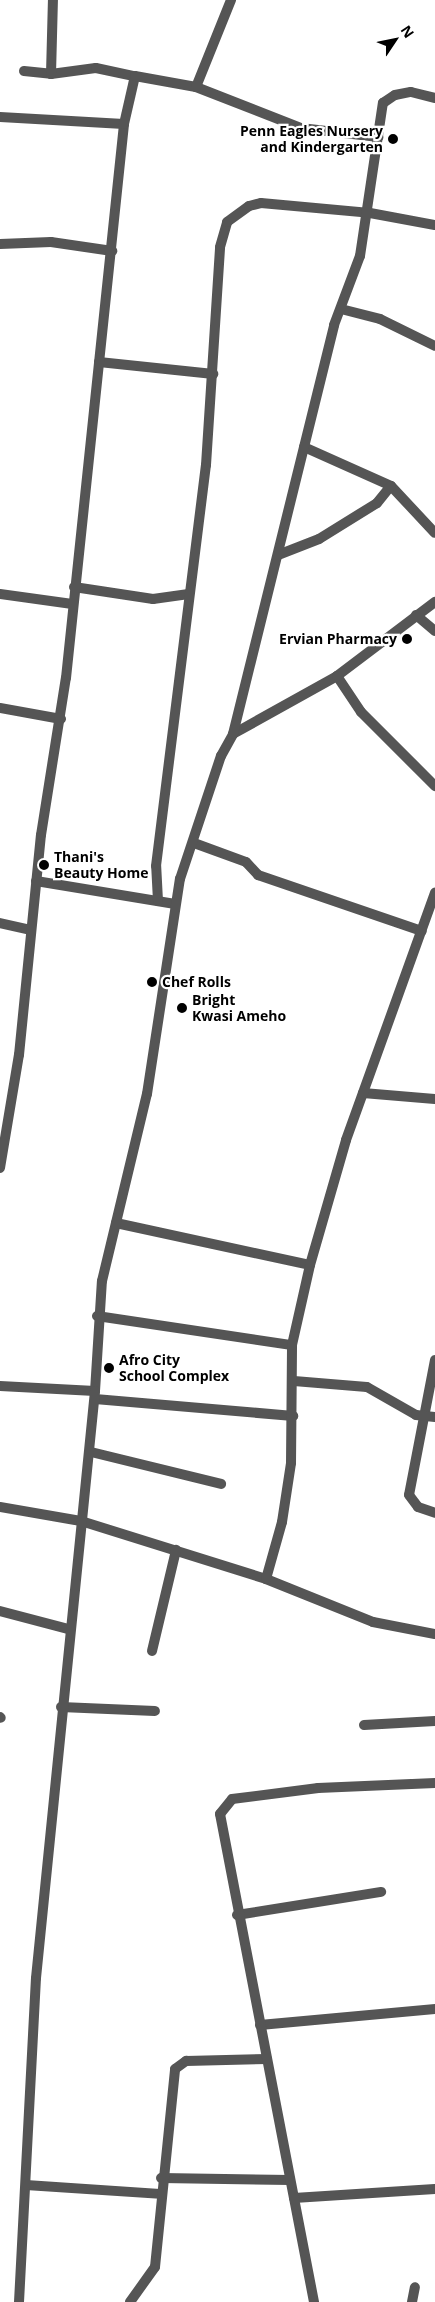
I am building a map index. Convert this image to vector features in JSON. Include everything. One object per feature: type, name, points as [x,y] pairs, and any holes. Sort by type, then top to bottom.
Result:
[{"type":"street","points":[[51,74],[53,0]]},
{"type":"street","points":[[196,87],[231,0]]},
{"type":"street","points":[[24,71],[51,74],[96,68],[196,87],[301,128],[378,137]]},
{"type":"street","points":[[0,1168],[19,1055],[30,930],[60,719],[112,251],[124,124],[135,76]]},
{"type":"street","points":[[19,2302],[36,1978],[68,1629],[91,1452],[97,1316],[116,1222],[147,1094],[175,904],[221,756],[233,734],[304,447],[341,309],[370,213],[383,104],[389,98],[411,92],[435,98]]},
{"type":"street","points":[[0,117],[124,124]]},
{"type":"street","points":[[158,901],[156,866],[213,374],[220,247],[227,222],[249,206],[261,203],[370,213],[435,225]]},
{"type":"street","points":[[0,244],[51,242],[112,251]]},
{"type":"street","points":[[341,309],[380,320],[435,346]]},
{"type":"street","points":[[99,362],[213,374]]},
{"type":"street","points":[[304,447],[391,486],[435,533]]},
{"type":"street","points":[[278,555],[319,539],[377,503],[391,486]]},
{"type":"street","points":[[74,587],[153,599],[189,594]]},
{"type":"street","points":[[0,594],[72,604]]},
{"type":"street","points":[[233,734],[337,676],[435,602]]},
{"type":"street","points":[[416,615],[435,631]]},
{"type":"street","points":[[337,676],[361,712],[435,786]]},
{"type":"street","points":[[0,708],[60,719]]},
{"type":"street","points":[[194,843],[246,862],[258,875],[422,931]]},
{"type":"street","points":[[36,882],[175,904]]},
{"type":"street","points":[[266,1579],[282,1522],[293,1416],[292,1345],[310,1265],[363,1093],[435,893]]},
{"type":"street","points":[[0,923],[30,930]]},
{"type":"street","points":[[363,1093],[435,1099]]},
{"type":"street","points":[[116,1222],[310,1265]]},
{"type":"street","points":[[97,1316],[292,1345]]},
{"type":"street","points":[[435,1360],[422,1417],[409,1495],[418,1507],[435,1513]]},
{"type":"street","points":[[294,1381],[367,1387],[422,1417],[435,1417]]},
{"type":"street","points":[[0,1386],[293,1416]]},
{"type":"street","points":[[91,1452],[221,1484]]},
{"type":"street","points":[[0,1507],[81,1521],[266,1579],[373,1622],[435,1634]]},
{"type":"street","points":[[152,1651],[176,1550]]},
{"type":"street","points":[[0,1611],[68,1629]]},
{"type":"street","points":[[61,1707],[155,1711]]},
{"type":"street","points":[[364,1725],[435,1721]]},
{"type":"street","points":[[314,2302],[267,2058],[236,1915],[220,1814],[226,1803],[318,1788],[435,1784]]},
{"type":"street","points":[[236,1915],[381,1892]]},
{"type":"street","points":[[260,2025],[435,2009]]},
{"type":"street","points":[[130,2302],[155,2267],[161,2178],[175,2070],[186,2060],[267,2058]]},
{"type":"street","points":[[161,2178],[290,2180]]},
{"type":"street","points":[[26,2185],[160,2194]]},
{"type":"street","points":[[294,2198],[435,2189]]},
{"type":"street","points":[[412,2302],[415,2287]]},
{"type":"place","name":"Penn Eagles Nursery and Kindergarten","points":[[393,139]]},
{"type":"place","name":"Ervian Pharmacy","points":[[407,639]]},
{"type":"place","name":"Thani's Beauty Home","points":[[44,865]]},
{"type":"place","name":"Chef Rolls","points":[[152,982]]},
{"type":"place","name":"Bright Kwasi Ameho","points":[[182,1008]]},
{"type":"place","name":"Afro City School Complex","points":[[109,1368]]}]
